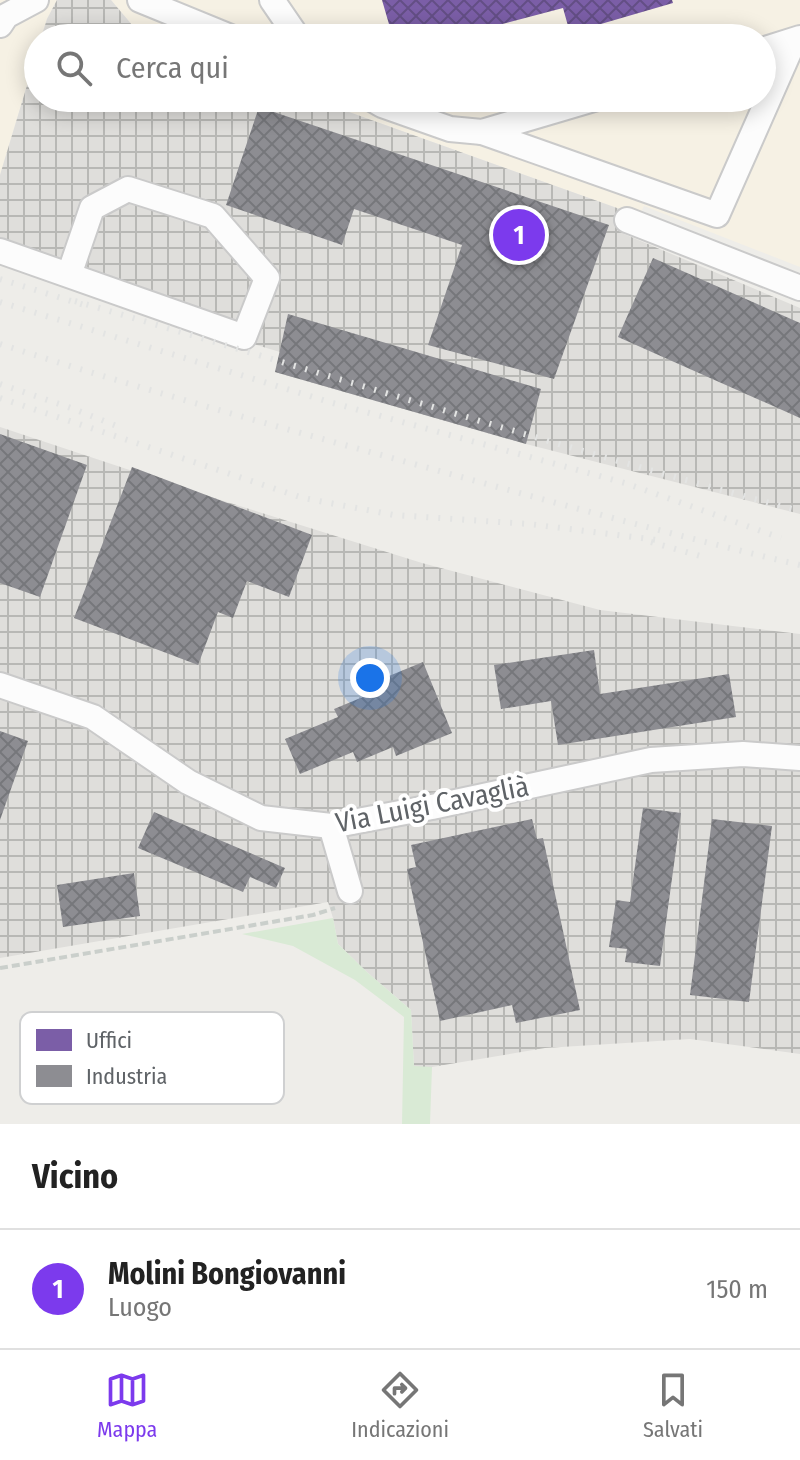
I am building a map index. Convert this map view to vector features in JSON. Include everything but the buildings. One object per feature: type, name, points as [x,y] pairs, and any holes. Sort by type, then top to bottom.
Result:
[{"type":"street","points":[[0,25],[6,16],[36,0]]},
{"type":"street","points":[[140,0],[199,24]]},
{"type":"street","points":[[272,0],[288,24]]},
{"type":"street","points":[[776,46],[797,40]]},
{"type":"street","points":[[776,86],[797,40]]},
{"type":"street","points":[[402,112],[450,129],[482,132],[717,215],[764,112]]},
{"type":"street","points":[[482,132],[550,112]]},
{"type":"street","points":[[0,251],[244,337],[267,278],[213,216],[128,189],[92,208],[69,275]]},
{"type":"street","points":[[627,220],[800,288]]},
{"type":"street","name":"Via Luigi Cavaglià","points":[[0,685],[93,717],[188,782],[261,818],[331,826],[651,760],[743,754],[800,758]]},
{"type":"street","points":[[331,826],[350,891]]},
{"type":"path","points":[[0,968],[313,915],[337,907],[350,891]]},
{"type":"shaded area","points":[[0,0],[57,0],[45,24],[24,24],[24,95],[0,175]]},
{"type":"shaded area","points":[[57,0],[111,0],[131,24],[45,24]]},
{"type":"shaded area","points":[[111,0],[800,0],[800,267],[644,206],[639,216],[349,112],[776,112],[776,24],[131,24]]},
{"type":"shaded area","points":[[24,95],[24,112],[349,112],[631,213],[624,234],[800,308],[800,514],[526,444],[275,372],[280,352],[141,310],[0,262],[0,175]]},
{"type":"shaded area","points":[[0,427],[422,563],[600,610],[800,634],[800,1054],[690,1039],[545,1048],[432,1067],[414,1067],[411,1010],[338,944],[328,902],[0,958]]},
{"type":"green space","points":[[333,918],[338,944],[411,1010],[414,1066],[432,1067],[430,1124],[402,1124],[404,1017],[355,980],[293,946],[242,934]]},
{"type":"railway","points":[[0,279],[84,305]]},
{"type":"railway","points":[[75,301],[528,435],[800,511]]},
{"type":"railway","points":[[0,302],[333,403],[625,483],[781,538]]},
{"type":"railway","points":[[0,344],[296,432],[597,514],[800,565]]},
{"type":"railway","points":[[0,384],[122,428]]},
{"type":"railway","points":[[0,398],[303,498],[394,515],[529,524],[665,541]]},
{"type":"railway","points":[[651,542],[707,558]]},
{"type":"place","name":"Molini Bongiovanni","points":[[519,235]]}]
